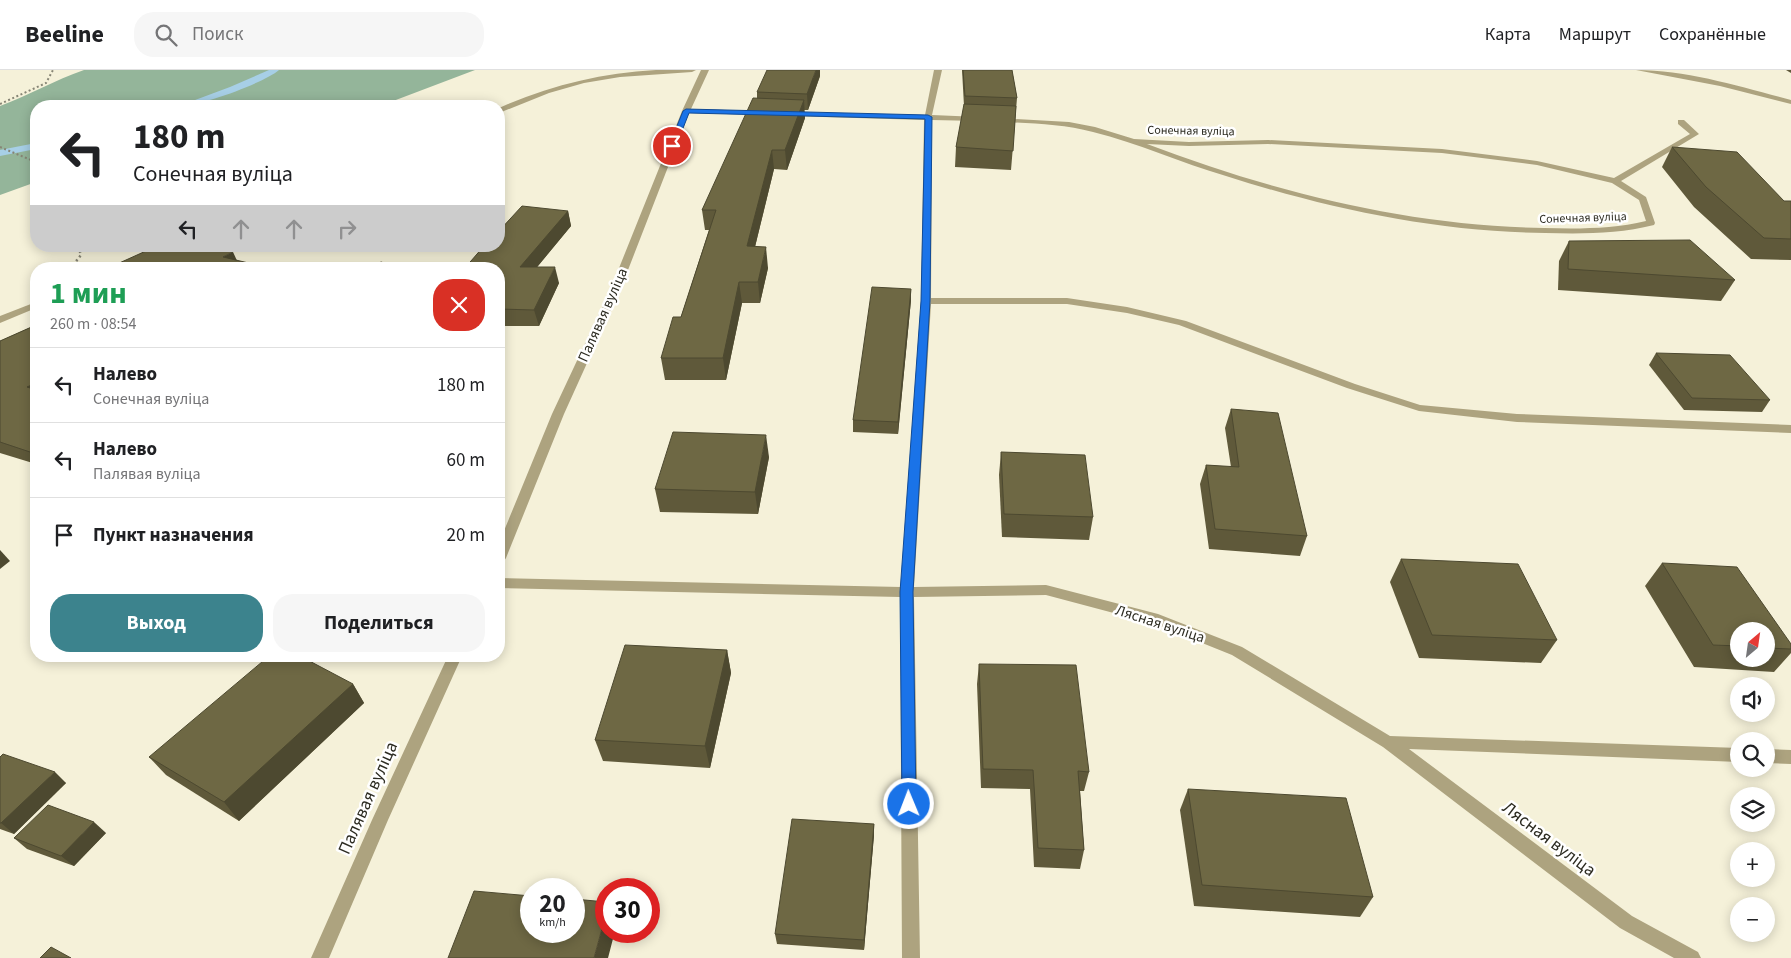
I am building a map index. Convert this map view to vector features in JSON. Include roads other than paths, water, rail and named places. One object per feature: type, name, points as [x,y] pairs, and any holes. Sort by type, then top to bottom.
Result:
[{"type":"street","points":[[505,108],[531,97],[595,78],[642,72],[692,70]]},
{"type":"street","name":"Палявая вуліца","points":[[505,543],[558,414],[616,288],[686,111],[705,70]]},
{"type":"street","points":[[911,958],[906,592],[926,301],[928,117],[938,70]]},
{"type":"street","points":[[1640,70],[1720,84],[1791,102]]},
{"type":"street","points":[[686,111],[774,113]]},
{"type":"street","points":[[783,113],[984,119]]},
{"type":"street","name":"Сонечная вуліца","points":[[993,119],[1048,122],[1090,129],[1136,142],[1174,157],[1265,185],[1373,211],[1450,224],[1522,232],[1594,231],[1632,228],[1652,223],[1643,199],[1615,181],[1537,163],[1442,151],[1268,142],[1189,144],[1136,142]]},
{"type":"street","points":[[1615,181],[1695,134],[1681,122]]},
{"type":"street","points":[[926,301],[1067,302],[1127,310],[1182,323],[1351,386],[1419,408],[1517,418],[1791,429]]},
{"type":"street","points":[[0,320],[30,308]]},
{"type":"street","name":"Лясная вуліца","points":[[505,583],[906,592],[1046,590],[1158,620],[1236,651],[1388,742],[1626,922],[1692,958]]},
{"type":"street","name":"Палявая вуліца","points":[[320,958],[380,820],[452,662]]},
{"type":"street","name":"Лясная вуліца","points":[[1388,742],[1730,755]]},
{"type":"street","points":[[1775,756],[1791,757]]},
{"type":"waterway","points":[[201,100],[233,89],[275,70]]},
{"type":"waterway","points":[[0,153],[30,147]]}]
